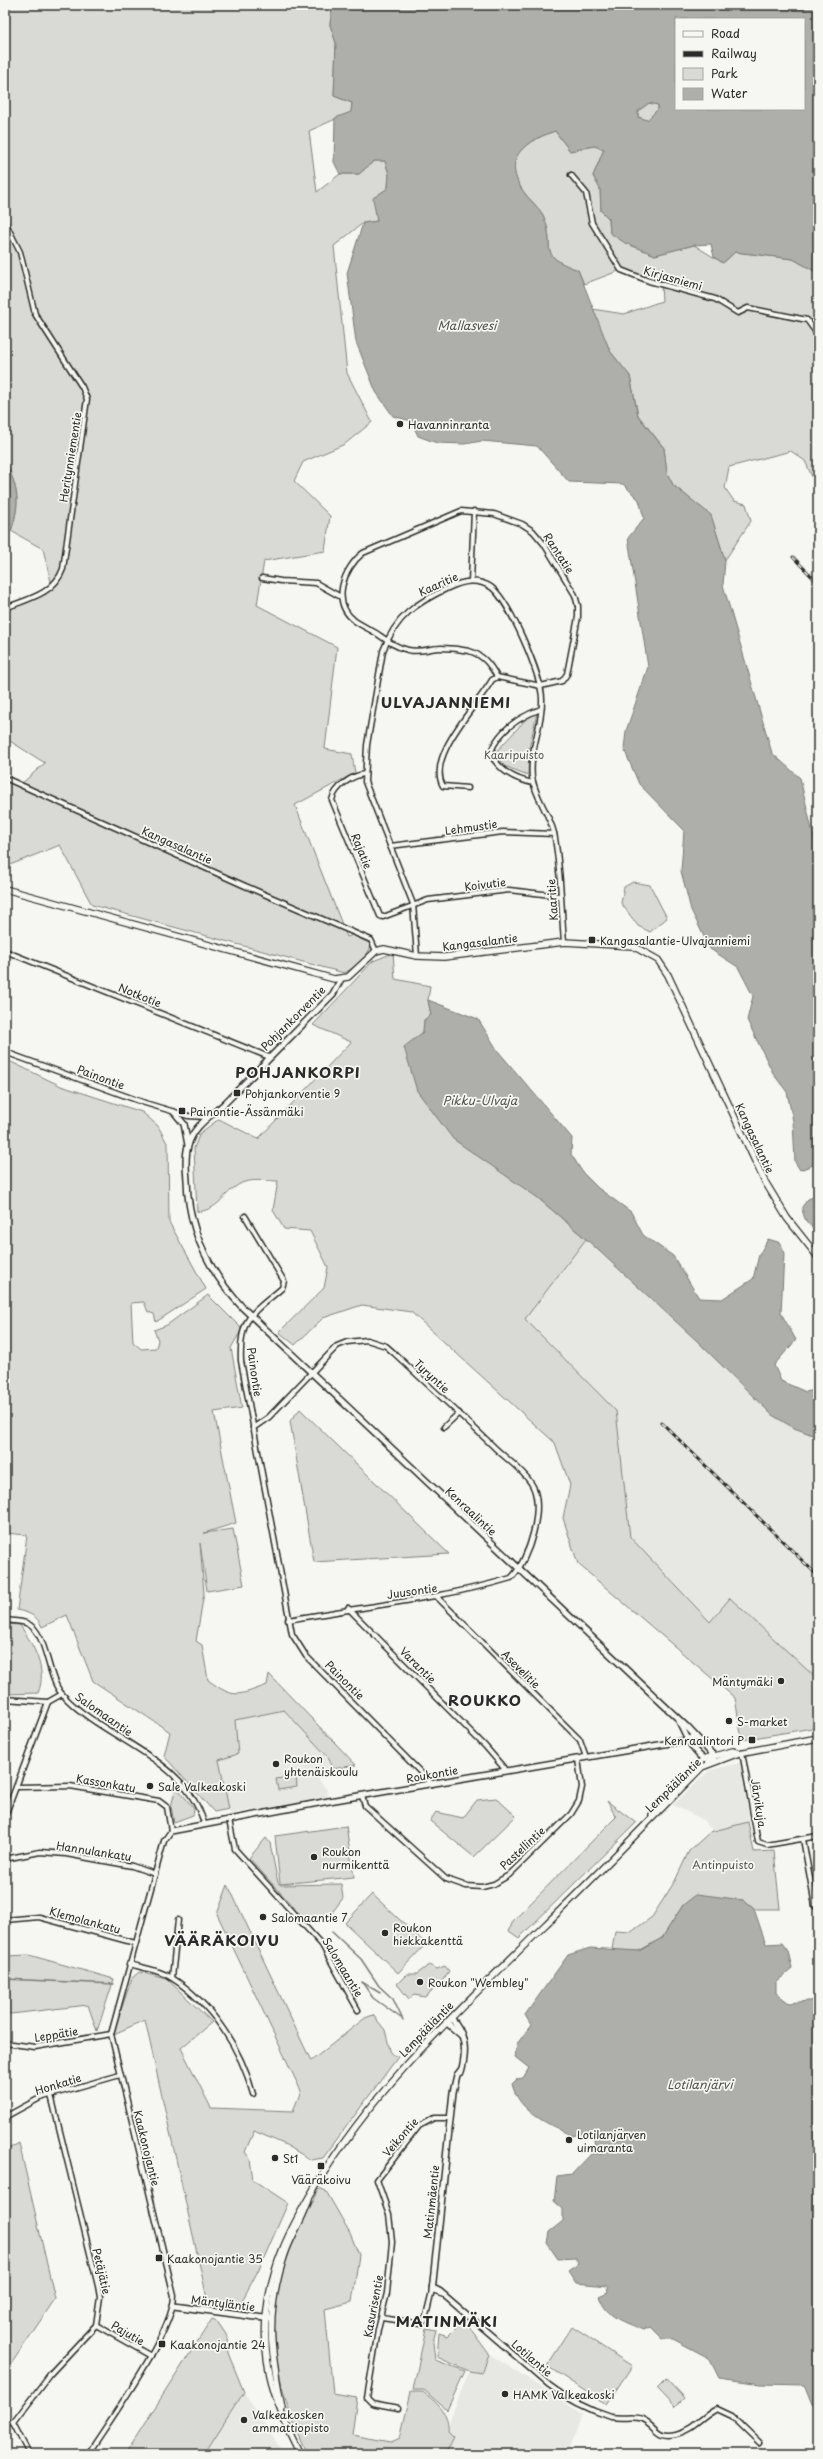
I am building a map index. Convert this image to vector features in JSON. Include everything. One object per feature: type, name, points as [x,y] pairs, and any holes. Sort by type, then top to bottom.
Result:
[{"type":"main road","points":[[5,889],[325,977],[341,979]]},
{"type":"main road","name":"Kangasalantie","points":[[376,951],[384,949],[417,956],[444,957],[564,942],[633,946],[658,960],[668,975],[764,1180],[787,1218],[818,1257]]},
{"type":"main road","name":"Pohjankorventie","points":[[341,979],[348,977],[376,951]]},
{"type":"main road","name":"Lempääläntie","points":[[300,2454],[283,2417],[271,2355],[268,2318],[285,2252],[307,2206],[310,2196],[361,2118],[397,2074],[446,2022],[702,1767],[740,1753],[818,1738]]},
{"type":"main road","name":"Lempääläntie","points":[[645,1825],[656,1810],[703,1758],[733,1751],[740,1753]]},
{"type":"street","name":"Kirjasniemi","points":[[571,174],[586,193],[592,223],[621,270],[649,282],[715,299],[738,313],[748,308],[807,320],[818,335]]},
{"type":"street","name":"Heritynniementie","points":[[5,222],[20,252],[36,314],[82,387],[87,404],[71,504],[64,569],[60,578],[47,591],[5,608]]},
{"type":"street","name":"Rantatie","points":[[341,597],[343,581],[353,560],[363,552],[461,511],[494,514],[522,524],[534,531],[575,595],[578,617],[567,674],[562,681],[541,686]]},
{"type":"street","points":[[471,581],[474,511]]},
{"type":"street","points":[[262,578],[281,582],[316,583],[341,597],[348,614],[354,620],[393,645],[419,652],[441,648],[468,651],[480,655],[490,664],[497,677]]},
{"type":"street","name":"Kaaritie","points":[[417,956],[413,904],[367,789],[364,774],[382,650],[386,640],[414,605],[460,583],[471,581],[491,587],[508,607],[541,686],[541,709],[532,770],[533,783],[554,834],[564,942]]},
{"type":"street","points":[[468,788],[443,786],[440,772],[441,760],[445,748],[492,680],[497,677],[541,686]]},
{"type":"street","points":[[533,783],[508,774],[499,768],[490,754],[497,738],[521,718],[541,709]]},
{"type":"street","name":"Rajatie","points":[[364,774],[356,776],[340,786],[333,794],[332,800],[376,912],[383,917],[413,904]]},
{"type":"street","name":"Kangasalantie","points":[[5,778],[242,885],[372,940],[376,951]]},
{"type":"street","name":"Lehmustie","points":[[390,846],[503,832],[554,834]]},
{"type":"street","name":"Koivutie","points":[[413,904],[428,900],[519,889],[560,896]]},
{"type":"street","name":"Notkotie","points":[[5,951],[269,1057]]},
{"type":"street","name":"Pohjankorventie","points":[[206,1117],[225,1103],[333,994],[341,979]]},
{"type":"street","name":"Painontie","points":[[5,1052],[174,1112],[188,1116],[206,1117]]},
{"type":"street","points":[[174,1112],[184,1124],[188,1146],[187,1192],[191,1217],[200,1243],[215,1274],[250,1316],[282,1288],[284,1281],[245,1216]]},
{"type":"street","points":[[188,1146],[206,1117]]},
{"type":"street","name":"Painontie","points":[[250,1316],[242,1329],[240,1341],[288,1620],[296,1643],[306,1656],[432,1784]]},
{"type":"street","name":"Kenraalintie","points":[[250,1316],[695,1736],[713,1755]]},
{"type":"street","name":"Tyryntie","points":[[254,1428],[269,1417],[337,1346],[358,1340],[378,1343],[394,1353],[531,1482],[536,1495],[537,1506],[527,1557]]},
{"type":"street","points":[[444,1427],[458,1413]]},
{"type":"street","name":"Juusontie","points":[[288,1620],[348,1608],[437,1597],[511,1578],[519,1570],[527,1557]]},
{"type":"street","name":"Asevelitie","points":[[437,1597],[580,1740],[586,1757]]},
{"type":"street","name":"Varantie","points":[[348,1608],[485,1746],[505,1771]]},
{"type":"street","name":"Salomaantie","points":[[5,1620],[26,1623],[37,1632],[53,1679],[62,1694],[78,1708],[165,1767],[194,1800],[204,1823]]},
{"type":"street","points":[[5,1699],[48,1702],[62,1694]]},
{"type":"street","points":[[5,1816],[48,1702]]},
{"type":"street","name":"Kenraalintie","points":[[679,1721],[688,1740],[703,1758]]},
{"type":"street","name":"Roukontie","points":[[171,1831],[204,1823],[229,1820],[688,1740],[695,1736]]},
{"type":"street","name":"Järvikuja","points":[[740,1753],[758,1842],[767,1846],[818,1836]]},
{"type":"street","points":[[703,1758],[714,1762],[713,1755]]},
{"type":"street","name":"Pastellintie","points":[[362,1796],[365,1806],[446,1880],[466,1886],[482,1887],[494,1884],[509,1875],[571,1814],[579,1802],[582,1787],[578,1759]]},
{"type":"street","name":"Kassonkatu","points":[[17,1787],[70,1786],[159,1801],[167,1807],[171,1831]]},
{"type":"street","name":"Salomaantie","points":[[229,1820],[235,1849],[322,1945],[358,2010]]},
{"type":"street","name":"Kaakonojantie","points":[[171,1831],[164,1841],[111,2034],[174,2296],[174,2306]]},
{"type":"street","points":[[803,1839],[815,1906]]},
{"type":"street","name":"Hannulankatu","points":[[5,1859],[40,1852],[66,1854],[132,1866],[155,1874]]},
{"type":"street","name":"Klemolankatu","points":[[5,1920],[39,1917],[135,1943]]},
{"type":"street","points":[[172,1978],[178,1920]]},
{"type":"street","points":[[129,1964],[160,1972],[172,1978],[208,2011],[227,2034],[240,2058],[253,2094]]},
{"type":"street","name":"Matinmäentie","points":[[382,2318],[424,2323],[432,2289],[455,2083],[460,2077],[466,2054],[460,2029],[451,2018]]},
{"type":"street","points":[[446,2022],[461,2035]]},
{"type":"street","name":"Leppätie","points":[[5,2043],[35,2047],[111,2034]]},
{"type":"street","name":"Honkatie","points":[[5,2117],[27,2103],[120,2075]]},
{"type":"street","name":"Petäjätie","points":[[51,2095],[100,2297],[96,2325]]},
{"type":"street","name":"Veikontie","points":[[377,2185],[378,2178],[419,2126],[434,2118],[450,2118]]},
{"type":"street","name":"Kasurisentie","points":[[377,2185],[389,2214],[392,2233],[382,2318],[378,2330],[367,2398],[372,2404],[398,2408]]},
{"type":"street","name":"Lotilantie","points":[[432,2289],[445,2295],[562,2395],[587,2407],[612,2417],[641,2419],[658,2434],[674,2435],[688,2431],[717,2409],[732,2416],[760,2443]]},
{"type":"street","points":[[88,2454],[151,2356],[174,2306]]},
{"type":"street","name":"Mäntyläntie","points":[[174,2306],[268,2318]]},
{"type":"street","points":[[13,2423],[52,2373],[96,2325]]},
{"type":"street","name":"Pajutie","points":[[96,2325],[151,2356]]},
{"type":"street","points":[[5,2421],[13,2423],[29,2454]]},
{"type":"shaded area","points":[[586,1239],[697,1341],[772,1415],[818,1437],[818,1680],[730,1598],[710,1622],[630,1537],[616,1411],[523,1317]]},
{"type":"shaded area","name":"Roukon yhtenäiskoulu","points":[[284,1710],[329,1758],[333,1769],[315,1774],[327,1790],[328,1797],[230,1814],[218,1760],[229,1721]]},
{"type":"shaded area","points":[[740,1763],[750,1822],[713,1831],[702,1819],[673,1805],[710,1770]]},
{"type":"shaded area","name":"HAMK Valkeakoski","points":[[489,2354],[583,2414],[566,2454],[445,2454],[454,2437],[448,2431],[449,2422],[469,2371],[482,2373]]},
{"type":"shaded area","name":"Valkeakosken ammattiopisto","points":[[244,2392],[280,2448],[281,2454],[204,2454]]},
{"type":"green space","points":[[5,5],[332,5],[330,25],[336,43],[334,96],[352,103],[351,112],[309,131],[317,192],[340,174],[359,174],[374,161],[385,161],[389,174],[388,188],[374,198],[377,221],[363,223],[334,246],[347,373],[372,422],[345,444],[303,462],[294,481],[330,516],[325,551],[264,561],[257,605],[337,647],[325,749],[352,754],[355,773],[295,805],[347,937],[353,935],[371,944],[365,957],[344,973],[92,905],[60,845],[5,867],[5,780],[20,785],[45,763],[5,738],[5,610],[52,586],[43,549],[11,531],[16,511],[17,495],[13,479],[5,460]]},
{"type":"green space","points":[[649,103],[658,105],[658,109],[647,120],[638,117],[638,111]]},
{"type":"green space","points":[[555,131],[570,151],[594,146],[604,149],[593,176],[600,188],[601,211],[609,219],[610,233],[655,255],[694,245],[723,263],[735,252],[793,259],[818,273],[818,490],[805,461],[791,451],[729,467],[725,488],[734,501],[746,504],[751,521],[725,560],[711,516],[673,485],[667,473],[664,448],[638,415],[630,376],[610,351],[592,309],[624,314],[662,301],[661,285],[621,270],[584,284],[578,270],[564,264],[552,255],[547,226],[543,215],[525,194],[517,179],[514,169],[515,160],[519,152],[534,140]]},
{"type":"green space","name":"Kaaripuisto","points":[[537,713],[529,749],[528,775],[504,766],[495,753],[527,718]]},
{"type":"green space","points":[[633,882],[650,885],[667,918],[650,932],[638,926],[621,903],[624,887]]},
{"type":"green space","points":[[393,953],[395,979],[430,986],[428,1000],[431,1015],[424,1020],[423,1032],[538,1198],[586,1239],[525,1319],[616,1411],[630,1537],[710,1622],[730,1598],[818,1680],[818,1727],[742,1740],[735,1698],[578,1564],[563,1518],[570,1485],[555,1443],[411,1312],[362,1305],[323,1318],[295,1345],[279,1332],[324,1288],[328,1267],[310,1231],[284,1229],[273,1210],[278,1181],[247,1181],[232,1189],[216,1205],[197,1212],[194,1148],[200,1133],[219,1119],[258,1139],[351,1042],[313,1025],[373,961]]},
{"type":"green space","points":[[5,1059],[61,1086],[142,1112],[158,1126],[168,1145],[169,1222],[206,1289],[156,1322],[154,1314],[148,1312],[144,1302],[131,1303],[133,1342],[141,1349],[156,1348],[158,1340],[154,1330],[167,1325],[208,1295],[242,1329],[231,1348],[242,1408],[214,1412],[236,1523],[204,1533],[233,1529],[244,1585],[207,1591],[200,1543],[204,1593],[196,1641],[202,1645],[208,1680],[230,1693],[236,1694],[249,1692],[267,1685],[269,1674],[356,1765],[333,1769],[329,1758],[284,1710],[235,1720],[238,1754],[219,1760],[229,1809],[214,1812],[164,1756],[170,1732],[93,1681],[67,1615],[42,1627],[35,1617],[17,1610],[27,1535],[5,1533]]},
{"type":"green space","points":[[300,1409],[449,1554],[314,1562],[290,1421]]},
{"type":"green space","points":[[5,1624],[20,1625],[34,1649],[38,1658],[41,1675],[41,1684],[38,1693],[5,1694]]},
{"type":"green space","points":[[296,1776],[297,1787],[278,1790],[276,1779]]},
{"type":"green space","points":[[176,1786],[194,1809],[193,1815],[174,1822],[171,1807]]},
{"type":"green space","points":[[496,1798],[516,1816],[474,1857],[430,1821],[436,1812],[463,1818],[477,1800]]},
{"type":"green space","points":[[607,1801],[636,1823],[519,1938],[509,1931],[513,1921],[616,1817]]},
{"type":"green space","name":"Antinpuisto","points":[[748,1822],[754,1852],[774,1851],[780,1909],[754,1909],[743,1900],[683,1905],[662,1938],[639,1951],[612,1950],[615,1931],[631,1932],[652,1917],[675,1881],[689,1851],[710,1832]]},
{"type":"green space","name":"Roukon nurmikenttä","points":[[346,1826],[354,1877],[280,1884],[275,1836]]},
{"type":"green space","points":[[266,1838],[270,1843],[278,1883],[281,1885],[341,1884],[343,1898],[331,1914],[306,1921],[249,1858]]},
{"type":"green space","points":[[228,1885],[311,2061],[365,2018],[373,2015],[385,2030],[391,2054],[398,2057],[323,2158],[311,2160],[286,2145],[254,2131],[245,2152],[250,2159],[253,2180],[288,2203],[260,2267],[236,2312],[209,2307],[145,2020],[114,2034],[132,1978],[139,1972],[167,1979],[212,2022],[181,2048],[211,2108],[293,2111],[301,2091],[217,1914]]},
{"type":"green space","name":"Roukon hiekkakenttä","points":[[372,1894],[426,1944],[398,1973],[345,1923]]},
{"type":"green space","points":[[29,1955],[114,1979],[97,2031],[88,2005],[11,2014],[5,2012],[5,1956]]},
{"type":"green space","name":"Roukon \"Wembley\"","points":[[429,1965],[437,1969],[445,1966],[449,1971],[443,1980],[425,1997],[414,1995],[409,1999],[397,1984],[407,1974],[417,1974]]},
{"type":"green space","points":[[19,2143],[55,2299],[5,2373],[5,2151]]},
{"type":"green space","points":[[319,2188],[326,2191],[350,2233],[359,2255],[352,2302],[325,2309],[333,2394],[357,2398],[352,2435],[391,2442],[400,2438],[411,2392],[423,2392],[441,2408],[447,2419],[448,2431],[454,2437],[445,2454],[307,2454],[290,2412],[283,2389],[275,2343],[275,2320],[277,2297],[285,2263]]},
{"type":"green space","points":[[212,2319],[217,2321],[227,2336],[228,2353],[244,2392],[204,2454],[125,2454]]},
{"type":"green space","points":[[464,2320],[489,2354],[482,2373],[469,2371],[437,2357],[439,2333],[448,2336]]},
{"type":"green space","points":[[572,2327],[632,2366],[606,2405],[547,2366]]},
{"type":"green space","points":[[426,2328],[436,2330],[433,2342],[435,2360],[465,2371],[447,2410],[424,2390],[413,2390]]},
{"type":"green space","points":[[666,2379],[684,2398],[675,2407],[657,2388]]},
{"type":"water","name":"Mallasvesi","points":[[332,5],[575,5],[580,10],[589,5],[818,5],[818,273],[793,259],[735,252],[723,263],[714,257],[711,244],[694,245],[655,255],[625,243],[610,233],[609,219],[601,211],[600,189],[593,176],[604,149],[594,146],[570,151],[555,131],[534,140],[526,146],[520,152],[514,169],[523,191],[543,215],[547,226],[552,255],[564,264],[578,270],[610,351],[630,376],[638,416],[664,448],[667,473],[673,485],[711,515],[725,560],[723,585],[772,753],[800,778],[818,856],[818,1163],[800,1170],[795,1162],[793,1121],[787,1092],[774,1075],[747,1020],[753,996],[738,967],[710,949],[691,910],[681,871],[684,830],[639,784],[624,749],[626,731],[648,667],[628,538],[644,518],[639,500],[623,484],[569,482],[537,446],[482,441],[464,444],[437,443],[418,436],[411,421],[393,416],[376,392],[356,342],[347,273],[363,223],[377,221],[373,198],[388,188],[389,174],[385,161],[374,161],[359,174],[340,174],[334,162],[335,118],[351,112],[352,103],[334,96],[336,43],[330,25]],"holes":[[[649,103],[658,105],[658,109],[647,120],[638,117],[638,111]]]},
{"type":"water","points":[[5,460],[13,479],[17,495],[16,511],[11,531],[5,531]]},
{"type":"water","name":"Pikku-Ulvaja","points":[[428,1000],[478,1019],[498,1051],[572,1138],[571,1154],[583,1173],[598,1188],[631,1212],[643,1235],[673,1256],[699,1298],[722,1299],[753,1279],[759,1255],[768,1239],[781,1243],[784,1254],[781,1313],[796,1340],[774,1365],[781,1381],[806,1392],[818,1389],[818,1437],[794,1428],[772,1415],[697,1341],[586,1239],[538,1198],[453,1139],[417,1091],[404,1047],[423,1032],[424,1020],[431,1015]]},
{"type":"water","points":[[818,1195],[818,1229],[808,1224],[803,1214],[802,1207],[808,1199]]},
{"type":"water","name":"Lotilanjärvi","points":[[697,1894],[743,1900],[754,1909],[766,1944],[782,1943],[788,1951],[792,1969],[776,1982],[776,1993],[789,2003],[818,2000],[818,2410],[812,2405],[804,2385],[761,2384],[719,2378],[709,2358],[673,2339],[662,2339],[650,2327],[643,2330],[616,2318],[606,2309],[599,2296],[608,2292],[607,2286],[576,2283],[568,2271],[578,2264],[576,2258],[558,2259],[547,2243],[549,2232],[563,2221],[563,2209],[554,2201],[557,2176],[572,2174],[592,2153],[602,2154],[603,2150],[595,2145],[592,2131],[572,2136],[536,2116],[521,2103],[512,2084],[517,2079],[523,2078],[529,2068],[515,2057],[517,2044],[531,2025],[525,2015],[568,1955],[590,1948],[639,1951],[662,1938],[683,1905]]},
{"type":"waterway","points":[[332,1932],[361,1959],[379,1986],[393,1999],[403,2020]]},
{"type":"waterway","points":[[5,1979],[114,1984]]},
{"type":"waterway","points":[[380,1993],[362,1982],[373,1998],[401,2018]]},
{"type":"railway","points":[[815,549],[818,556]]},
{"type":"railway","points":[[793,557],[818,583]]},
{"type":"railway","points":[[662,1423],[818,1576]]},
{"type":"place","name":"Havanninranta","points":[[400,424]]},
{"type":"place","name":"Kangasalantie-Ulvajanniemi","points":[[592,940]]},
{"type":"place","name":"Pohjankorventie 9","points":[[237,1093]]},
{"type":"place","name":"Painontie-Ässänmäki","points":[[182,1111]]},
{"type":"place","name":"Mäntymäki","points":[[781,1681]]},
{"type":"place","name":"S-market","points":[[729,1721]]},
{"type":"place","name":"Kenraalintori P","points":[[752,1740]]},
{"type":"place","name":"Roukon yhtenäiskoulu","points":[[276,1764]]},
{"type":"place","name":"Sale Valkeakoski","points":[[150,1786]]},
{"type":"place","name":"Roukon nurmikenttä","points":[[314,1857]]},
{"type":"place","name":"Salomaantie 7","points":[[263,1917]]},
{"type":"place","name":"Roukon hiekkakenttä","points":[[385,1933]]},
{"type":"place","name":"Roukon \"Wembley\"","points":[[420,1982]]},
{"type":"place","name":"Lotilanjärven uimaranta","points":[[569,2140]]},
{"type":"place","name":"St1","points":[[275,2158]]},
{"type":"place","name":"Vääräkoivu","points":[[321,2166]]},
{"type":"place","name":"Kaakonojantie 35","points":[[159,2258]]},
{"type":"place","name":"Kaakonojantie 24","points":[[162,2344]]},
{"type":"place","name":"HAMK Valkeakoski","points":[[505,2394]]},
{"type":"place","name":"Valkeakosken ammattiopisto","points":[[244,2420]]},
{"type":"district","name":"ULVAJANNIEMI","points":[[446,701]]},
{"type":"district","name":"POHJANKORPI","points":[[298,1071]]},
{"type":"district","name":"ROUKKO","points":[[485,1699]]},
{"type":"district","name":"VÄÄRÄKOIVU","points":[[222,1939]]},
{"type":"district","name":"MATINMÄKI","points":[[447,2320]]}]
